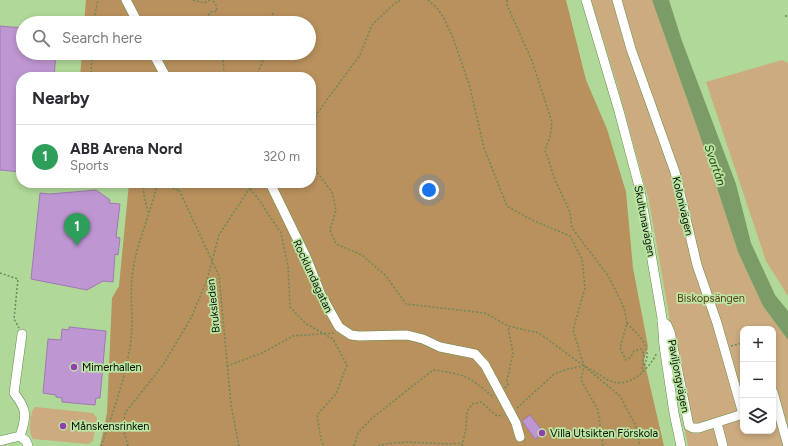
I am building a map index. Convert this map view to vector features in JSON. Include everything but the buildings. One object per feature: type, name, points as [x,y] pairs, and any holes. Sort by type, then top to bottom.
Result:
[{"type":"street","points":[[126,0],[134,16]]},
{"type":"street","name":"Skultunavägen","points":[[588,0],[634,164],[662,320],[664,346],[674,413],[681,446]]},
{"type":"street","name":"Kolonivägen","points":[[617,0],[631,49],[675,172],[697,265],[740,404]]},
{"type":"street","points":[[157,60],[163,72]]},
{"type":"street","name":"Rocklundagatan","points":[[272,188],[306,257],[321,295],[333,318],[343,331]]},
{"type":"street","name":"Paviljongvägen","points":[[662,320],[667,325],[670,332],[689,426],[692,428],[699,428],[740,415]]},
{"type":"street","points":[[343,331],[351,335],[359,336],[408,335],[423,339],[440,347],[476,354],[485,365],[500,392],[516,423],[520,437]]},
{"type":"street","points":[[20,436],[25,421],[23,404],[14,393],[22,334]]},
{"type":"street","points":[[776,409],[788,446]]},
{"type":"street","points":[[717,423],[723,446]]},
{"type":"street","points":[[0,441],[20,436]]},
{"type":"street","points":[[20,436],[26,441],[28,446]]},
{"type":"path","points":[[95,16],[98,0]]},
{"type":"path","points":[[193,0],[204,3],[210,0],[216,5],[217,11],[210,12],[208,16]]},
{"type":"path","points":[[316,118],[318,112],[360,55],[372,24],[394,3],[402,0]]},
{"type":"path","points":[[428,0],[437,8],[453,38],[470,87],[484,148],[507,206],[532,220],[570,236],[582,259],[585,288],[573,330],[584,366],[609,380],[619,383],[635,380],[652,363],[658,351],[658,358]]},
{"type":"path","points":[[507,0],[507,5],[532,62],[549,111],[552,122],[550,137],[544,150],[555,180],[570,212],[572,228],[609,278],[624,308],[627,323],[620,348],[626,360],[631,357],[634,351],[641,349],[644,354],[642,372]]},
{"type":"path","points":[[272,16],[273,12]]},
{"type":"path","points":[[91,72],[92,60]]},
{"type":"path","points":[[223,60],[224,72]]},
{"type":"path","points":[[258,72],[263,60]]},
{"type":"path","points":[[316,172],[332,192],[336,210],[330,230],[336,244],[362,255],[386,276],[406,304],[485,313],[508,326],[539,333],[584,366],[620,396],[636,426],[640,446]]},
{"type":"path","points":[[143,188],[149,214]]},
{"type":"path","points":[[101,446],[114,410],[130,346],[132,277],[156,188]]},
{"type":"path","points":[[173,188],[179,191]]},
{"type":"path","name":"Bruksleden","points":[[178,188],[219,276],[231,405],[239,446]]},
{"type":"path","points":[[128,446],[122,428],[125,414],[163,365],[191,318],[212,262],[219,235],[250,188],[276,223],[281,233],[288,266],[290,307],[304,323],[333,339],[347,365],[336,394],[317,415],[321,439],[324,446]]},
{"type":"path","points":[[0,273],[18,279],[14,319],[22,334]]},
{"type":"path","points":[[627,323],[646,344],[648,356],[642,372]]},
{"type":"path","points":[[354,446],[358,433],[372,419],[433,370],[460,373],[493,397],[500,392],[508,385],[507,380],[513,353],[508,326]]},
{"type":"path","points":[[227,366],[262,353],[293,336],[343,331]]},
{"type":"path","points":[[724,348],[740,344]]},
{"type":"path","points":[[462,446],[466,428],[467,412],[472,404],[481,402],[497,416],[508,415],[531,398],[554,374],[568,369],[584,366]]},
{"type":"path","points":[[584,366],[581,380],[598,410],[602,446]]},
{"type":"path","points":[[378,446],[403,442],[432,446],[462,443]]},
{"type":"green space","name":"Biskopsängen","points":[[591,0],[652,0],[698,130],[738,252],[763,306],[788,340],[788,446],[688,446],[674,374],[669,315],[649,201],[617,84]]},
{"type":"green space","points":[[782,60],[788,63],[788,296],[766,261],[706,82]]},
{"type":"green space","name":"Månskensrinken","points":[[35,407],[93,413],[97,418],[93,441],[88,444],[33,439],[30,432],[30,423],[31,413]]},
{"type":"shaded area","points":[[86,0],[566,0],[586,80],[607,129],[626,192],[633,268],[648,346],[644,360],[664,446],[100,446],[107,413],[112,298],[119,286],[129,188],[316,188],[316,72],[80,72],[81,60],[316,60],[316,16],[85,16]]},
{"type":"water","name":"Svartån","points":[[652,0],[669,0],[682,41],[736,184],[751,243],[775,295],[788,311],[788,340],[763,306],[738,252],[698,130]]},
{"type":"place","name":"ABB Arena Nord","points":[[77,246]]},
{"type":"place","name":"Mimerhallen","points":[[74,367]]},
{"type":"place","name":"Månskensrinken","points":[[63,426]]},
{"type":"place","name":"Villa Utsikten Förskola","points":[[542,433]]}]
